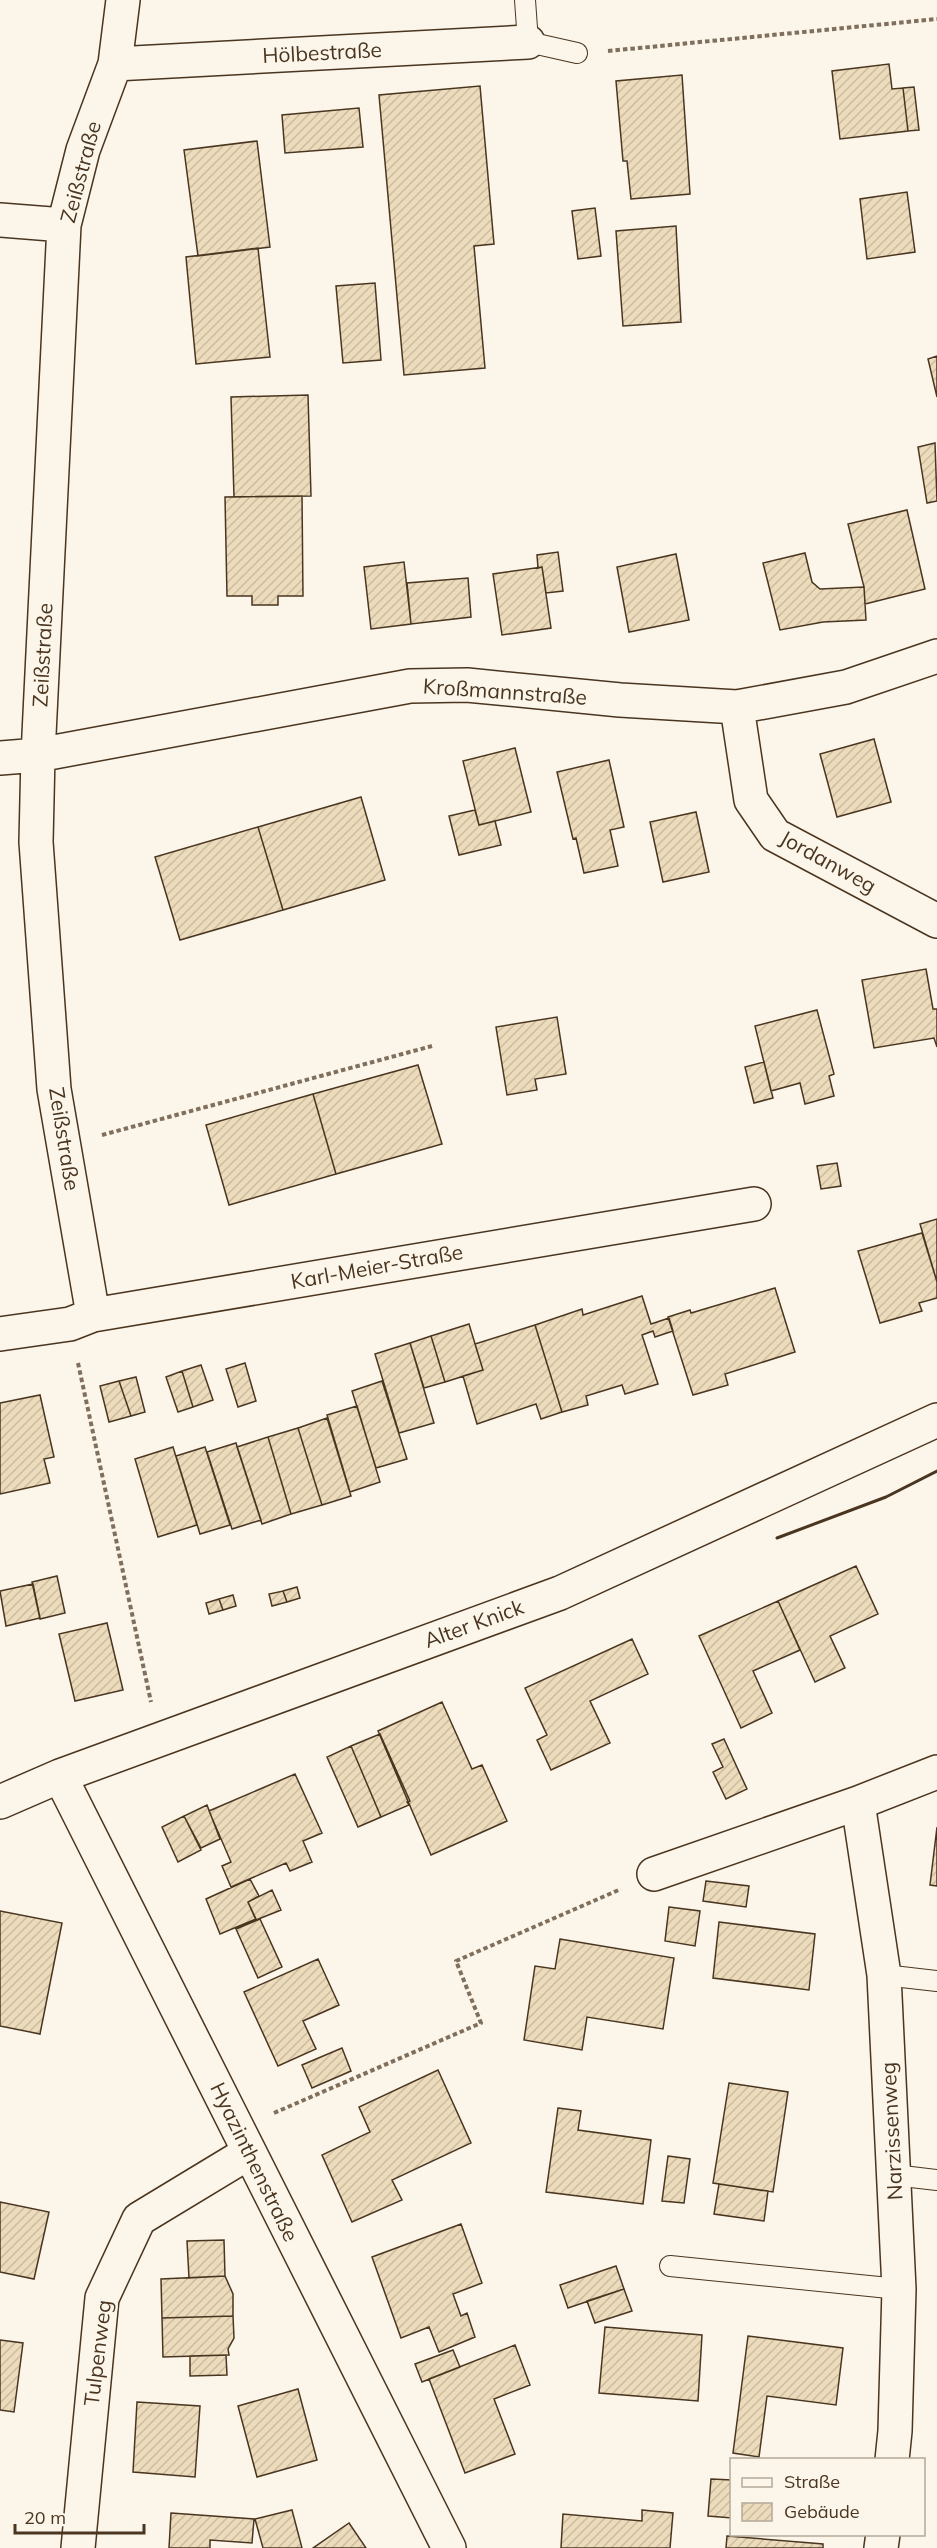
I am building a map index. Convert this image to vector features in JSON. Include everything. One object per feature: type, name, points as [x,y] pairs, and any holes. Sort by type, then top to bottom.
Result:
[{"type":"street","name":"Zeißstraße","points":[[81,1319],[64,1146],[54,1089],[36,842],[38,755],[64,225],[82,150],[115,64],[123,0]]},
{"type":"street","name":"Hölbestraße","points":[[115,64],[528,42]]},
{"type":"street","points":[[0,220],[64,225]]},
{"type":"street","name":"Kroßmannstraße","points":[[0,758],[38,755],[410,686],[467,685],[620,700],[737,707],[846,687],[937,656]]},
{"type":"street","name":"Jordanweg","points":[[737,707],[751,800],[775,835],[937,921]]},
{"type":"street","name":"Karl-Meier-Straße","points":[[0,1334],[754,1204]]},
{"type":"street","name":"Alter Knick","points":[[0,1802],[60,1776],[560,1593],[937,1420]]},
{"type":"street","points":[[654,1874],[858,1803],[937,1772]]},
{"type":"street","name":"Hyazinthenstraße","points":[[60,1776],[449,2548]]},
{"type":"street","name":"Narzissenweg","points":[[858,1803],[884,1975],[900,2289],[892,2458]]},
{"type":"street","name":"Tulpenweg","points":[[78,2548],[102,2298],[139,2219],[243,2141]]},
{"type":"lane","points":[[525,0],[528,42]]},
{"type":"lane","name":"Hölbestraße","points":[[528,42],[577,53]]},
{"type":"lane","points":[[884,1975],[937,1981]]},
{"type":"lane","points":[[894,2175],[937,2180]]},
{"type":"lane","points":[[670,2266],[900,2289]]},
{"type":"path","points":[[577,53],[937,19]]},
{"type":"path","points":[[64,1146],[432,1046]]},
{"type":"path","points":[[81,1319],[159,1741]]},
{"type":"path","points":[[243,2141],[481,2023],[456,1961],[654,1874]]},
{"type":"building","points":[[889,64],[892,89],[903,88],[908,131],[840,139],[832,71]]},
{"type":"building","points":[[682,75],[690,194],[631,199],[627,161],[623,161],[616,81]]},
{"type":"building","points":[[480,86],[494,244],[474,246],[485,368],[404,375],[379,95]]},
{"type":"building","points":[[914,87],[919,130],[908,131],[903,88]]},
{"type":"building","points":[[359,108],[363,147],[285,153],[282,115]]},
{"type":"building","points":[[257,141],[270,247],[198,256],[184,150]]},
{"type":"building","points":[[907,192],[915,252],[867,259],[860,199]]},
{"type":"building","points":[[595,208],[601,256],[578,259],[572,211]]},
{"type":"building","points":[[676,226],[681,322],[623,326],[616,231]]},
{"type":"building","points":[[258,248],[270,357],[196,364],[186,257]]},
{"type":"building","points":[[375,283],[381,360],[343,363],[336,286]]},
{"type":"building","points":[[937,356],[937,397],[928,359]]},
{"type":"building","points":[[308,395],[311,496],[234,497],[231,397]]},
{"type":"building","points":[[935,443],[937,501],[927,503],[918,447]]},
{"type":"building","points":[[302,496],[303,596],[278,596],[278,605],[252,605],[252,596],[227,596],[225,497]]},
{"type":"building","points":[[907,510],[925,589],[865,604],[864,587],[848,524]]},
{"type":"building","points":[[558,552],[563,591],[546,593],[542,567],[538,568],[537,555]]},
{"type":"building","points":[[805,553],[812,582],[820,589],[864,587],[866,620],[823,622],[780,630],[763,563]]},
{"type":"building","points":[[676,554],[689,620],[629,632],[617,567]]},
{"type":"building","points":[[404,562],[411,624],[371,629],[364,567]]},
{"type":"building","points":[[542,567],[551,628],[502,635],[493,574]]},
{"type":"building","points":[[468,578],[471,617],[411,624],[407,583]]},
{"type":"building","points":[[874,739],[891,802],[837,817],[820,754]]},
{"type":"building","points":[[515,748],[531,812],[479,825],[463,761]]},
{"type":"building","points":[[609,760],[624,827],[610,830],[618,866],[584,873],[576,838],[573,839],[557,772]]},
{"type":"building","points":[[361,797],[385,880],[283,910],[258,827]]},
{"type":"building","points":[[475,810],[479,825],[495,821],[501,845],[459,855],[449,816]]},
{"type":"building","points":[[696,812],[709,872],[663,882],[650,822]]},
{"type":"building","points":[[258,827],[283,910],[180,940],[155,857]]},
{"type":"building","points":[[926,969],[933,1009],[937,1009],[937,1047],[934,1038],[874,1048],[862,980]]},
{"type":"building","points":[[817,1010],[834,1074],[829,1076],[834,1096],[805,1104],[800,1083],[771,1091],[755,1026]]},
{"type":"building","points":[[557,1017],[566,1074],[535,1079],[537,1090],[507,1095],[496,1027]]},
{"type":"building","points":[[764,1062],[773,1098],[754,1103],[745,1067]]},
{"type":"building","points":[[418,1065],[442,1144],[336,1174],[313,1094]]},
{"type":"building","points":[[313,1094],[336,1174],[229,1205],[206,1125]]},
{"type":"building","points":[[837,1163],[841,1186],[821,1189],[817,1166]]},
{"type":"building","points":[[937,1219],[937,1282],[920,1224]]},
{"type":"building","points":[[922,1233],[937,1282],[937,1298],[919,1303],[922,1311],[880,1323],[858,1251]]},
{"type":"building","points":[[775,1288],[795,1352],[725,1374],[728,1385],[693,1395],[668,1317],[690,1310],[691,1313]]},
{"type":"building","points":[[642,1296],[651,1324],[669,1318],[673,1331],[655,1337],[653,1331],[642,1335],[658,1384],[625,1394],[622,1385],[586,1396],[588,1405],[562,1412],[535,1325],[582,1309],[583,1315]]},
{"type":"building","points":[[469,1324],[483,1370],[445,1382],[431,1336]]},
{"type":"building","points":[[535,1325],[562,1412],[541,1419],[536,1404],[477,1424],[463,1376],[483,1370],[475,1344]]},
{"type":"building","points":[[431,1336],[445,1382],[424,1388],[410,1343]]},
{"type":"building","points":[[410,1343],[434,1423],[399,1433],[375,1354]]},
{"type":"building","points":[[245,1363],[256,1401],[238,1407],[226,1369]]},
{"type":"building","points":[[201,1365],[213,1400],[193,1407],[182,1371]]},
{"type":"building","points":[[182,1371],[193,1407],[178,1412],[166,1377]]},
{"type":"building","points":[[136,1377],[145,1412],[131,1416],[119,1381]]},
{"type":"building","points":[[119,1381],[131,1416],[109,1422],[100,1386]]},
{"type":"building","points":[[382,1381],[407,1459],[376,1468],[352,1391]]},
{"type":"building","points":[[40,1395],[54,1457],[44,1459],[50,1483],[0,1494],[0,1403]]},
{"type":"building","points":[[357,1406],[380,1482],[350,1492],[327,1415]]},
{"type":"building","points":[[327,1418],[351,1496],[322,1505],[298,1428]]},
{"type":"building","points":[[298,1428],[322,1505],[291,1514],[268,1437]]},
{"type":"building","points":[[268,1437],[291,1514],[262,1524],[237,1447]]},
{"type":"building","points":[[236,1443],[261,1520],[232,1529],[207,1452]]},
{"type":"building","points":[[173,1447],[197,1525],[158,1537],[135,1459]]},
{"type":"building","points":[[205,1447],[230,1525],[200,1534],[176,1456]]},
{"type":"building","points":[[856,1566],[878,1614],[830,1636],[845,1668],[815,1682],[778,1601]]},
{"type":"building","points":[[57,1576],[65,1613],[40,1619],[32,1582]]},
{"type":"building","points":[[33,1584],[40,1618],[6,1626],[0,1591]]},
{"type":"building","points":[[297,1587],[300,1598],[287,1602],[283,1591]]},
{"type":"building","points":[[283,1591],[287,1602],[272,1606],[269,1594]]},
{"type":"building","points":[[233,1595],[236,1606],[223,1610],[219,1599]]},
{"type":"building","points":[[219,1599],[223,1610],[209,1614],[206,1603]]},
{"type":"building","points":[[778,1601],[800,1650],[753,1671],[772,1713],[741,1728],[699,1636]]},
{"type":"building","points":[[107,1623],[123,1690],[75,1701],[59,1634]]},
{"type":"building","points":[[632,1639],[648,1674],[590,1701],[610,1743],[551,1770],[537,1740],[547,1735],[525,1688]]},
{"type":"building","points":[[442,1702],[472,1769],[482,1765],[507,1821],[431,1855],[378,1731]]},
{"type":"building","points":[[380,1734],[410,1801],[407,1802],[409,1805],[381,1817],[351,1746]]},
{"type":"building","points":[[724,1739],[747,1789],[726,1799],[713,1772],[723,1767],[712,1744]]},
{"type":"building","points":[[351,1746],[381,1817],[358,1827],[327,1757]]},
{"type":"building","points":[[295,1774],[322,1833],[303,1841],[312,1862],[290,1871],[286,1863],[231,1887],[222,1866],[231,1862],[209,1811]]},
{"type":"building","points":[[207,1805],[220,1839],[201,1848],[184,1816]]},
{"type":"building","points":[[184,1816],[201,1850],[178,1862],[162,1827]]},
{"type":"building","points":[[937,1827],[937,1886],[930,1885]]},
{"type":"building","points":[[250,1879],[259,1896],[248,1902],[256,1919],[220,1934],[206,1899]]},
{"type":"building","points":[[706,1881],[749,1886],[746,1907],[703,1901]]},
{"type":"building","points":[[272,1890],[281,1910],[256,1920],[248,1902]]},
{"type":"building","points":[[669,1907],[700,1911],[695,1946],[665,1941]]},
{"type":"building","points":[[0,1911],[62,1923],[40,2034],[0,2026]]},
{"type":"building","points":[[260,1919],[282,1967],[258,1978],[236,1929]]},
{"type":"building","points":[[719,1922],[815,1934],[809,1990],[713,1978]]},
{"type":"building","points":[[560,1939],[674,1958],[663,2029],[587,2017],[582,2050],[524,2040],[535,1966],[555,1969]]},
{"type":"building","points":[[318,1959],[339,2005],[303,2021],[316,2049],[278,2066],[244,1992]]},
{"type":"building","points":[[342,2048],[351,2071],[312,2088],[302,2065]]},
{"type":"building","points":[[438,2070],[471,2143],[392,2180],[402,2200],[352,2222],[322,2155],[370,2132],[359,2107]]},
{"type":"building","points":[[729,2083],[788,2092],[773,2192],[713,2183]]},
{"type":"building","points":[[558,2108],[581,2111],[578,2130],[651,2140],[643,2204],[546,2192]]},
{"type":"building","points":[[668,2156],[690,2159],[684,2203],[662,2201]]},
{"type":"building","points":[[719,2184],[768,2191],[764,2221],[714,2214]]},
{"type":"building","points":[[0,2202],[49,2212],[34,2279],[0,2272]]},
{"type":"building","points":[[461,2224],[482,2283],[453,2294],[461,2316],[467,2313],[475,2337],[439,2352],[429,2327],[401,2338],[372,2257]]},
{"type":"building","points":[[224,2240],[225,2276],[189,2278],[187,2241]]},
{"type":"building","points":[[616,2266],[624,2289],[568,2308],[560,2285]]},
{"type":"building","points":[[225,2276],[233,2294],[233,2316],[162,2318],[161,2279]]},
{"type":"building","points":[[624,2289],[632,2311],[595,2323],[587,2301]]},
{"type":"building","points":[[233,2316],[234,2338],[228,2349],[229,2355],[163,2357],[162,2318]]},
{"type":"building","points":[[605,2327],[702,2335],[698,2401],[599,2393]]},
{"type":"building","points":[[748,2336],[843,2348],[836,2405],[767,2396],[759,2457],[733,2453]]},
{"type":"building","points":[[0,2340],[23,2343],[14,2412],[0,2410]]},
{"type":"building","points":[[515,2345],[530,2385],[494,2399],[515,2454],[465,2473],[429,2379]]},
{"type":"building","points":[[453,2350],[460,2367],[422,2382],[415,2364]]},
{"type":"building","points":[[226,2355],[227,2375],[190,2376],[190,2356]]},
{"type":"building","points":[[298,2389],[317,2460],[257,2477],[238,2406]]},
{"type":"building","points":[[137,2402],[200,2406],[195,2477],[133,2472]]},
{"type":"building","points":[[711,2479],[730,2480],[730,2518],[708,2516]]},
{"type":"building","points":[[292,2510],[302,2548],[263,2548],[255,2519]]},
{"type":"building","points":[[642,2510],[673,2513],[670,2548],[561,2548],[563,2514],[642,2521]]},
{"type":"building","points":[[171,2513],[254,2519],[252,2543],[210,2540],[210,2548],[169,2548]]},
{"type":"building","points":[[349,2523],[366,2548],[313,2548]]},
{"type":"building","points":[[727,2536],[823,2544],[823,2548],[726,2548]]},
{"type":"wall","points":[[777,1538],[886,1497],[937,1471]]}]
